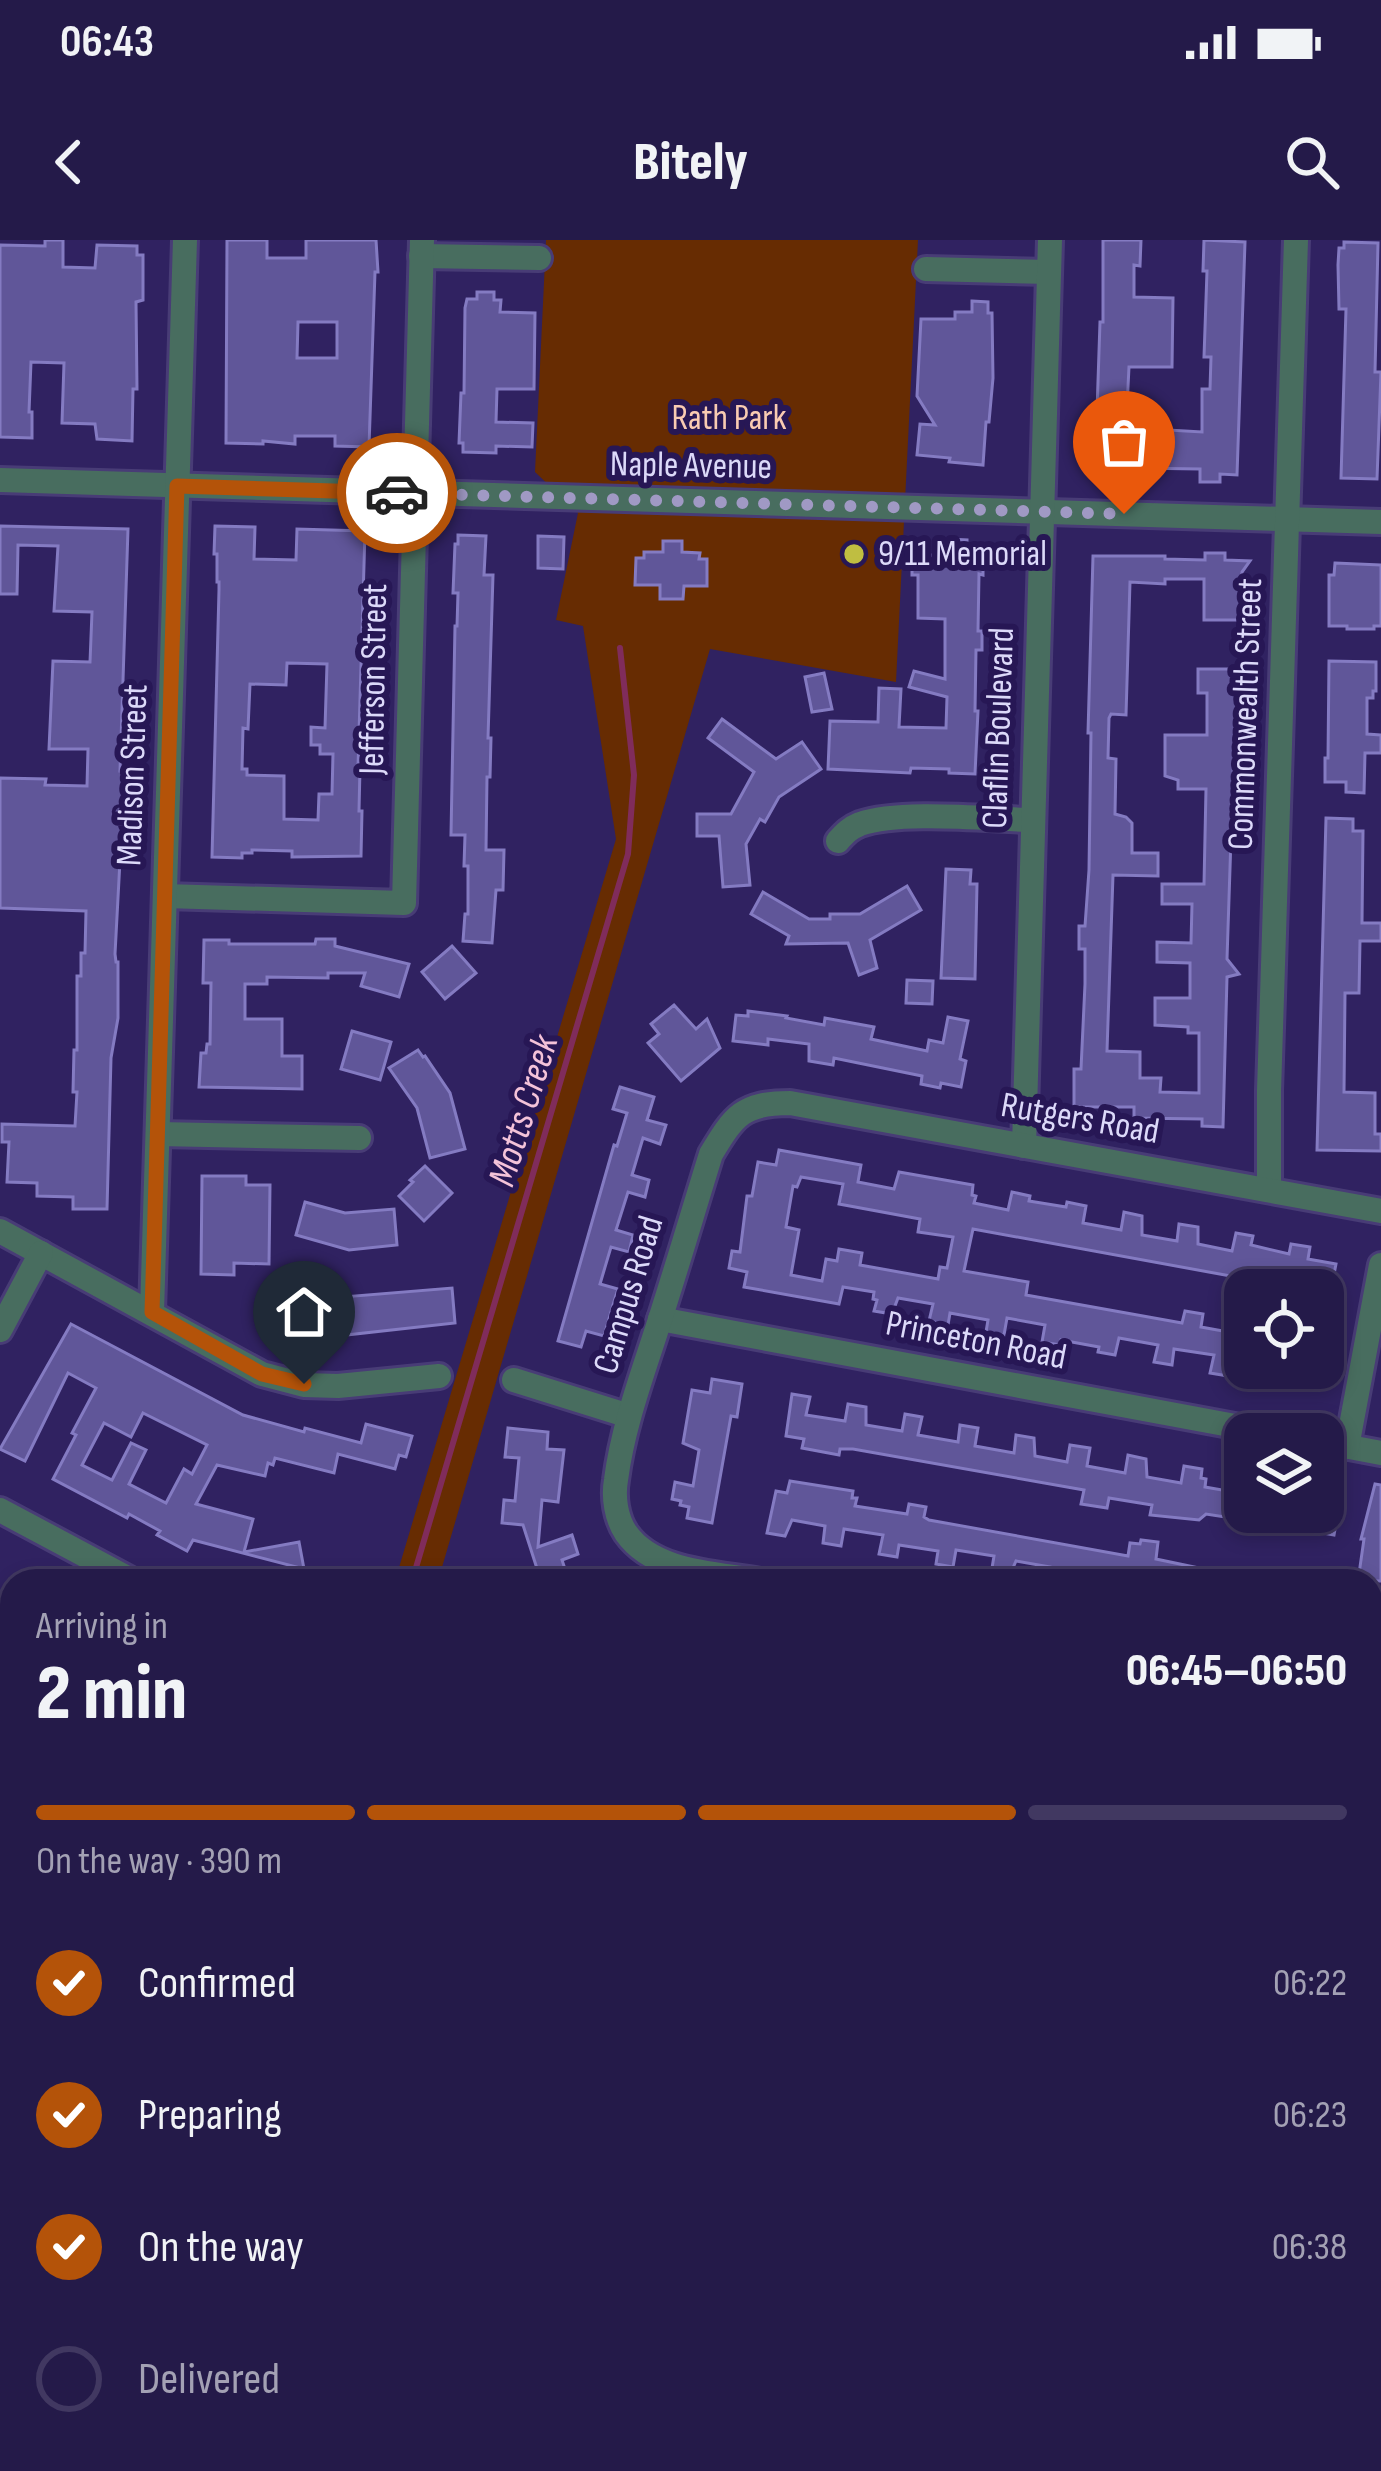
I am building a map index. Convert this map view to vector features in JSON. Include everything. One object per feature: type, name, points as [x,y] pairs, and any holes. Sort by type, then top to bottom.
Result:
[{"type":"street","name":"Madison Street","points":[[152,1312],[184,240]]},
{"type":"street","name":"Claflin Boulevard","points":[[1024,1146],[1049,240]]},
{"type":"street","name":"Commonwealth Street","points":[[1269,1190],[1296,240]]},
{"type":"street","points":[[422,248],[539,258]]},
{"type":"street","name":"Jefferson Street","points":[[165,896],[404,903],[422,248]]},
{"type":"street","points":[[926,269],[1048,272]]},
{"type":"street","name":"Naple Avenue","points":[[0,480],[1381,522]]},
{"type":"street","points":[[838,842],[853,827],[876,820],[1032,820]]},
{"type":"street","name":"Rutgers Road","points":[[766,1103],[790,1103],[1381,1211]]},
{"type":"street","name":"Campus Road","points":[[696,1569],[649,1556],[627,1535],[615,1503],[615,1481],[629,1416],[710,1154],[740,1112],[766,1103]]},
{"type":"street","points":[[158,1134],[359,1138]]},
{"type":"street","points":[[0,1231],[262,1374],[338,1386],[439,1376]]},
{"type":"street","points":[[0,1330],[41,1253]]},
{"type":"street","points":[[1343,1413],[1381,1265]]},
{"type":"street","name":"Princeton Road","points":[[660,1319],[1224,1424]]},
{"type":"street","points":[[514,1380],[629,1416]]},
{"type":"street","points":[[1344,1447],[1381,1453]]},
{"type":"street","points":[[0,1510],[111,1569]]},
{"type":"green space","name":"Rath Park","points":[[546,240],[918,240],[896,682],[710,649],[442,1569],[399,1569],[616,839],[583,626],[556,620],[578,513],[535,472]]},
{"type":"building","points":[[45,240],[63,240],[63,267],[95,268],[97,245],[137,246],[137,255],[143,255],[143,300],[136,302],[132,441],[97,439],[95,424],[62,423],[64,363],[31,362],[32,438],[0,437],[0,245],[45,246]]},
{"type":"building","points":[[227,240],[267,240],[267,258],[306,258],[306,240],[376,240],[369,447],[335,446],[335,436],[295,436],[295,444],[226,443]],"holes":[[[298,322],[337,322],[337,358],[297,358]]]},
{"type":"building","points":[[1103,240],[1141,240],[1140,266],[1134,265],[1134,297],[1173,298],[1172,367],[1129,367],[1127,407],[1135,407],[1134,428],[1202,432],[1202,389],[1210,389],[1211,357],[1204,357],[1204,240],[1245,242],[1237,475],[1220,474],[1220,482],[1200,482],[1200,469],[1133,468],[1133,480],[1112,480],[1113,471],[1095,471]]},
{"type":"building","points":[[1344,242],[1378,243],[1377,479],[1341,478],[1346,309],[1339,309],[1338,265]]},
{"type":"building","points":[[477,292],[494,292],[494,300],[501,300],[500,312],[535,313],[534,389],[497,389],[496,422],[533,423],[532,447],[463,452],[463,443],[459,443],[465,308],[467,299],[477,299]]},
{"type":"building","points":[[972,301],[988,302],[988,313],[992,313],[993,378],[983,465],[917,455],[920,424],[935,425],[917,396],[921,319],[955,319],[955,312],[972,312]]},
{"type":"building","points":[[0,526],[128,529],[115,954],[118,1018],[111,1058],[107,1209],[73,1209],[73,1197],[37,1196],[37,1183],[7,1182],[9,1142],[2,1142],[2,1124],[75,1126],[77,976],[81,976],[81,953],[85,953],[86,911],[0,908],[0,778],[87,786],[88,749],[49,749],[53,661],[90,662],[92,612],[54,611],[58,546],[18,545],[17,594],[0,594]]},
{"type":"building","points":[[215,526],[255,527],[254,559],[296,560],[297,529],[365,531],[358,768],[361,856],[292,857],[292,851],[252,850],[242,853],[242,858],[212,857],[219,590]],"holes":[[[287,663],[327,664],[325,728],[311,727],[311,745],[320,745],[320,754],[333,754],[332,794],[319,794],[318,820],[284,819],[284,776],[247,775],[247,769],[242,769],[250,684],[286,685]]]},
{"type":"building","points":[[458,535],[486,536],[484,575],[493,575],[486,850],[504,850],[503,890],[496,890],[492,943],[463,941],[468,914],[465,835],[451,835],[458,593],[453,593]]},
{"type":"building","points":[[538,536],[564,537],[563,569],[538,568]]},
{"type":"building","points":[[948,539],[967,540],[967,550],[983,550],[975,774],[949,773],[949,769],[911,768],[910,773],[828,769],[830,721],[878,722],[879,688],[901,689],[899,727],[946,728],[947,697],[909,687],[914,671],[945,679],[945,619],[918,618],[918,575],[912,575],[912,555],[948,555]]},
{"type":"building","points":[[663,541],[682,541],[682,552],[700,553],[699,559],[707,559],[707,586],[684,586],[683,599],[660,599],[660,585],[635,585],[636,558],[644,558],[644,552],[663,552]]},
{"type":"building","points":[[1205,553],[1250,561],[1242,572],[1241,602],[1247,602],[1247,620],[1204,620],[1204,579],[1130,582],[1126,715],[1109,718],[1108,758],[1116,759],[1115,814],[1132,823],[1132,853],[1158,853],[1158,876],[1113,875],[1107,1051],[1140,1052],[1140,1078],[1161,1078],[1160,1092],[1199,1093],[1199,1033],[1188,1033],[1188,1027],[1155,1025],[1155,998],[1190,998],[1190,963],[1157,962],[1157,942],[1191,943],[1192,904],[1162,904],[1162,884],[1204,884],[1206,789],[1178,789],[1178,780],[1165,776],[1165,735],[1207,735],[1207,693],[1198,693],[1198,669],[1238,669],[1227,959],[1239,974],[1227,977],[1223,1127],[1202,1126],[1202,1119],[1134,1118],[1134,1107],[1074,1107],[1085,984],[1085,949],[1079,949],[1079,926],[1085,926],[1089,870],[1093,556],[1205,560]]},
{"type":"building","points":[[1335,563],[1381,565],[1381,626],[1329,626],[1329,575],[1334,575]]},
{"type":"building","points":[[1329,661],[1376,662],[1376,691],[1373,698],[1367,698],[1367,734],[1381,735],[1381,753],[1365,753],[1364,793],[1346,792],[1346,782],[1325,782]]},
{"type":"building","points":[[824,673],[832,709],[812,712],[805,677]]},
{"type":"building","points":[[722,719],[776,759],[802,742],[821,769],[779,797],[765,822],[760,819],[746,844],[750,885],[723,887],[719,836],[697,836],[697,814],[731,814],[754,772],[708,738]]},
{"type":"building","points":[[1326,818],[1353,819],[1353,831],[1363,831],[1362,923],[1381,923],[1381,941],[1360,941],[1359,993],[1345,993],[1344,1092],[1375,1093],[1375,1134],[1381,1134],[1381,1151],[1317,1150]]},
{"type":"building","points":[[946,869],[971,870],[970,884],[977,884],[975,979],[941,978]]},
{"type":"building","points":[[907,886],[921,910],[870,940],[877,968],[859,975],[848,943],[786,944],[789,936],[751,914],[763,892],[809,919],[830,919],[830,914],[860,914]]},
{"type":"building","points":[[316,939],[335,939],[335,946],[409,964],[399,997],[361,986],[365,973],[267,977],[267,984],[245,984],[245,1019],[282,1019],[282,1056],[302,1056],[302,1089],[199,1087],[201,1053],[210,1044],[211,983],[203,983],[204,940],[315,944]]},
{"type":"building","points":[[452,946],[476,973],[445,999],[422,972]]},
{"type":"building","points":[[907,980],[933,981],[932,1004],[906,1003]]},
{"type":"building","points":[[674,1005],[696,1029],[707,1019],[720,1048],[681,1081],[648,1043],[659,1034],[651,1024]]},
{"type":"building","points":[[748,1011],[824,1025],[825,1018],[874,1027],[871,1039],[927,1051],[929,1040],[943,1043],[948,1017],[968,1021],[960,1059],[966,1061],[961,1087],[921,1084],[922,1076],[834,1058],[833,1065],[809,1061],[809,1044],[733,1041],[736,1015],[748,1016]]},
{"type":"building","points":[[352,1031],[391,1042],[380,1080],[341,1069]]},
{"type":"building","points":[[418,1050],[450,1093],[465,1149],[430,1158],[417,1108],[389,1068]]},
{"type":"building","points":[[620,1087],[654,1097],[647,1120],[666,1125],[660,1144],[643,1138],[632,1175],[649,1180],[645,1197],[628,1192],[616,1230],[633,1235],[629,1252],[611,1247],[600,1284],[618,1289],[604,1336],[586,1331],[581,1347],[558,1341],[627,1113],[613,1109]]},
{"type":"building","points":[[779,1150],[861,1165],[858,1182],[894,1189],[899,1172],[973,1185],[974,1203],[1008,1210],[1012,1192],[1030,1196],[1029,1201],[1086,1206],[1083,1223],[1121,1230],[1124,1212],[1142,1216],[1142,1235],[1177,1241],[1179,1224],[1198,1227],[1198,1244],[1232,1251],[1236,1233],[1253,1236],[1251,1245],[1289,1254],[1291,1244],[1310,1247],[1308,1259],[1336,1264],[1335,1269],[1224,1269],[1224,1275],[973,1229],[964,1271],[1028,1282],[1026,1295],[1182,1323],[1185,1311],[1203,1314],[1201,1327],[1224,1331],[1224,1375],[1210,1373],[1214,1355],[1174,1349],[1172,1365],[1154,1362],[1158,1345],[1119,1338],[1115,1355],[1061,1340],[1060,1345],[1042,1342],[1045,1325],[1007,1318],[1004,1335],[986,1332],[988,1320],[950,1313],[948,1325],[929,1321],[933,1304],[898,1298],[892,1314],[874,1311],[874,1292],[843,1287],[839,1304],[744,1287],[747,1272],[729,1268],[732,1251],[740,1252],[747,1196],[752,1196],[758,1162],[776,1165]],"holes":[[[801,1177],[843,1184],[839,1204],[920,1219],[918,1232],[953,1237],[947,1268],[940,1267],[938,1279],[860,1265],[862,1253],[839,1249],[837,1261],[826,1259],[822,1281],[791,1275],[799,1230],[786,1227],[793,1186],[797,1187]]]},
{"type":"building","points":[[425,1166],[452,1193],[424,1221],[399,1196]]},
{"type":"building","points":[[202,1176],[246,1176],[246,1185],[270,1185],[269,1264],[234,1263],[234,1275],[201,1274]]},
{"type":"building","points":[[305,1202],[345,1213],[394,1209],[397,1245],[349,1250],[296,1235]]},
{"type":"building","points":[[288,1284],[327,1295],[318,1330],[279,1320]]},
{"type":"building","points":[[452,1288],[455,1323],[346,1335],[342,1297]]},
{"type":"building","points":[[71,1324],[243,1415],[361,1443],[366,1424],[412,1436],[406,1457],[399,1455],[395,1469],[338,1454],[334,1473],[275,1458],[273,1465],[268,1463],[265,1476],[217,1465],[196,1504],[253,1519],[244,1552],[299,1542],[304,1569],[193,1540],[187,1551],[129,1514],[127,1518],[53,1479],[96,1388],[68,1373],[25,1461],[0,1449]],"holes":[[[143,1413],[207,1445],[192,1474],[184,1469],[166,1503],[129,1484],[146,1450],[131,1443],[112,1480],[82,1465],[104,1423],[131,1437]]]},
{"type":"building","points":[[712,1379],[742,1384],[737,1417],[731,1416],[712,1523],[687,1518],[689,1507],[672,1499],[675,1482],[693,1486],[699,1450],[683,1443],[692,1390],[710,1393]]},
{"type":"building","points":[[792,1394],[810,1397],[806,1415],[845,1421],[848,1404],[866,1407],[866,1425],[902,1431],[905,1414],[922,1417],[918,1435],[958,1442],[960,1425],[978,1428],[975,1446],[1014,1453],[1016,1435],[1034,1438],[1035,1456],[1067,1462],[1070,1445],[1090,1448],[1087,1466],[1125,1473],[1128,1455],[1146,1459],[1147,1477],[1181,1483],[1184,1466],[1202,1469],[1205,1487],[1224,1490],[1224,1517],[1206,1514],[1199,1520],[1150,1515],[1152,1505],[1109,1498],[1107,1508],[1081,1504],[1084,1490],[853,1449],[840,1449],[839,1455],[802,1448],[804,1439],[786,1436]]},
{"type":"building","points":[[508,1428],[548,1432],[547,1449],[564,1450],[558,1502],[542,1500],[538,1547],[572,1535],[578,1554],[562,1560],[565,1569],[537,1569],[523,1525],[502,1523],[504,1500],[515,1501],[519,1458],[505,1457]]},
{"type":"building","points":[[790,1481],[853,1491],[855,1506],[907,1514],[909,1504],[926,1507],[924,1517],[929,1520],[1128,1556],[1130,1543],[1158,1542],[1156,1559],[1204,1569],[1050,1569],[1016,1561],[1012,1569],[992,1569],[994,1556],[956,1550],[953,1567],[936,1564],[938,1551],[899,1545],[897,1557],[879,1554],[883,1535],[844,1529],[841,1546],[823,1543],[825,1526],[792,1520],[785,1536],[767,1533],[776,1491],[787,1493]]},
{"type":"building","points":[[1375,1484],[1381,1485],[1381,1569],[1360,1569],[1361,1539]]},
{"type":"waterway","name":"Motts Creek","points":[[416,1569],[628,854],[634,775],[620,648]]},
{"type":"way so far","points":[[397,493],[1124,514]]},
{"type":"place","name":"9/11 Memorial","points":[[854,554]]},
{"type":"route","points":[[304,1384],[262,1374],[152,1312],[177,486],[397,493]]}]
